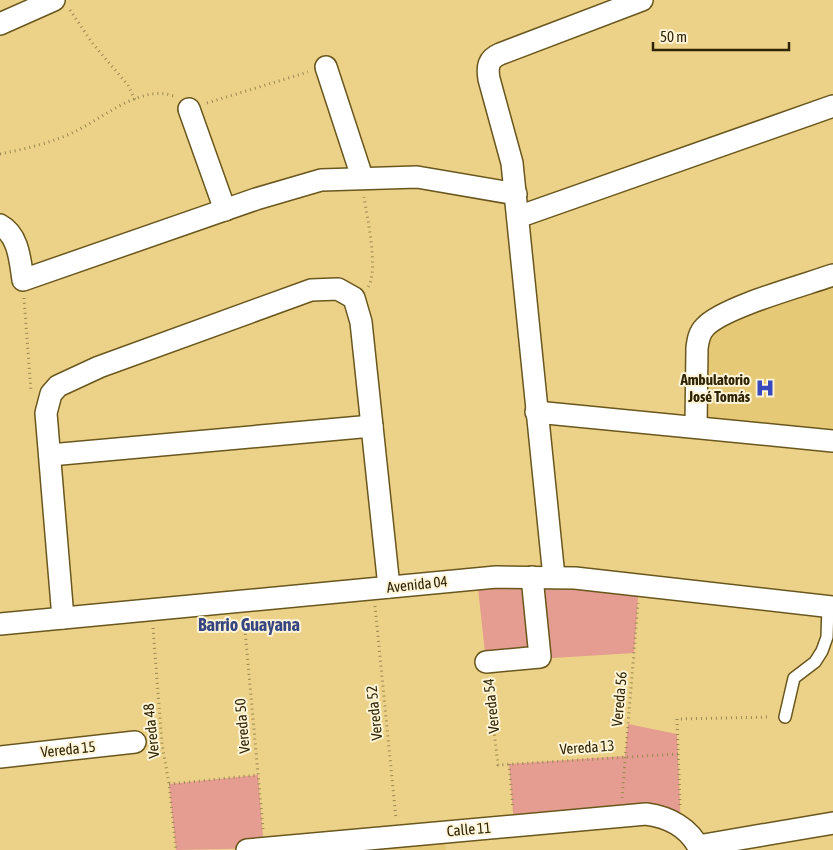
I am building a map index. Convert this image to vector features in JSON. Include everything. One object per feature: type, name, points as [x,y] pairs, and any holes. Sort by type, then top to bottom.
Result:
[{"type":"street","points":[[554,578],[536,412],[516,194],[509,146],[490,79],[488,65],[490,60],[642,0]]},
{"type":"street","points":[[0,24],[14,8],[61,4]]},
{"type":"street","points":[[326,67],[362,177]]},
{"type":"street","points":[[518,217],[833,106]]},
{"type":"street","points":[[189,109],[225,210]]},
{"type":"street","points":[[0,225],[10,233],[16,246],[23,280],[225,210],[306,183],[321,180],[362,177],[417,177],[516,194]]},
{"type":"street","points":[[696,428],[697,348],[699,337],[704,327],[732,310],[833,275]]},
{"type":"street","points":[[63,618],[46,413],[51,394],[67,381],[311,290],[338,288],[354,298],[361,322],[372,426],[381,588]]},
{"type":"street","points":[[536,412],[833,441]]},
{"type":"street","points":[[50,454],[372,426]]},
{"type":"street","name":"Avenida 04","points":[[0,624],[496,577],[554,578],[640,585],[831,607]]},
{"type":"street","name":"Vereda 54","points":[[486,662],[540,657],[532,577]]},
{"type":"street","name":"Vereda 15","points":[[0,757],[135,742]]},
{"type":"street","name":"Calle 11","points":[[256,849],[646,814],[661,816],[691,839]]},
{"type":"street","points":[[691,839],[833,823]]},
{"type":"lane","points":[[784,717],[794,678],[815,662],[822,651],[827,637],[831,607]]},
{"type":"path","points":[[61,4],[128,85],[135,100]]},
{"type":"path","points":[[0,154],[45,143],[74,132],[107,112],[135,100],[168,94],[179,99],[189,109],[326,67]]},
{"type":"path","points":[[354,298],[368,287],[372,274],[362,177]]},
{"type":"path","points":[[23,280],[31,393],[48,402]]},
{"type":"path","name":"Vereda 56","points":[[621,816],[640,585]]},
{"type":"path","name":"Vereda 52","points":[[381,588],[397,836]]},
{"type":"path","name":"Vereda 50","points":[[242,601],[258,775],[256,849]]},
{"type":"path","name":"Vereda 48","points":[[152,609],[162,744],[169,784],[176,850]]},
{"type":"path","name":"Vereda 54","points":[[486,662],[498,765]]},
{"type":"path","points":[[691,839],[678,754],[677,719],[784,717]]},
{"type":"path","name":"Vereda 13","points":[[498,765],[678,754]]},
{"type":"path","points":[[509,764],[514,825]]},
{"type":"path","points":[[169,784],[258,775]]},
{"type":"shaded area","name":"Ambulatorio José Tomás","points":[[833,275],[833,441],[696,427],[699,337]]},
{"type":"shaded area","points":[[477,579],[639,585],[634,653],[486,662]]},
{"type":"shaded area","points":[[628,724],[677,734],[681,827],[674,822],[514,825],[509,764],[625,756]]},
{"type":"shaded area","points":[[258,775],[264,848],[176,850],[169,784]]},
{"type":"shaded area","points":[[444,832],[446,850],[247,850]]},
{"type":"place","name":"Ambulatorio José Tomás","points":[[765,388]]},
{"type":"district","name":"Barrio Guayana","points":[[249,624]]}]
